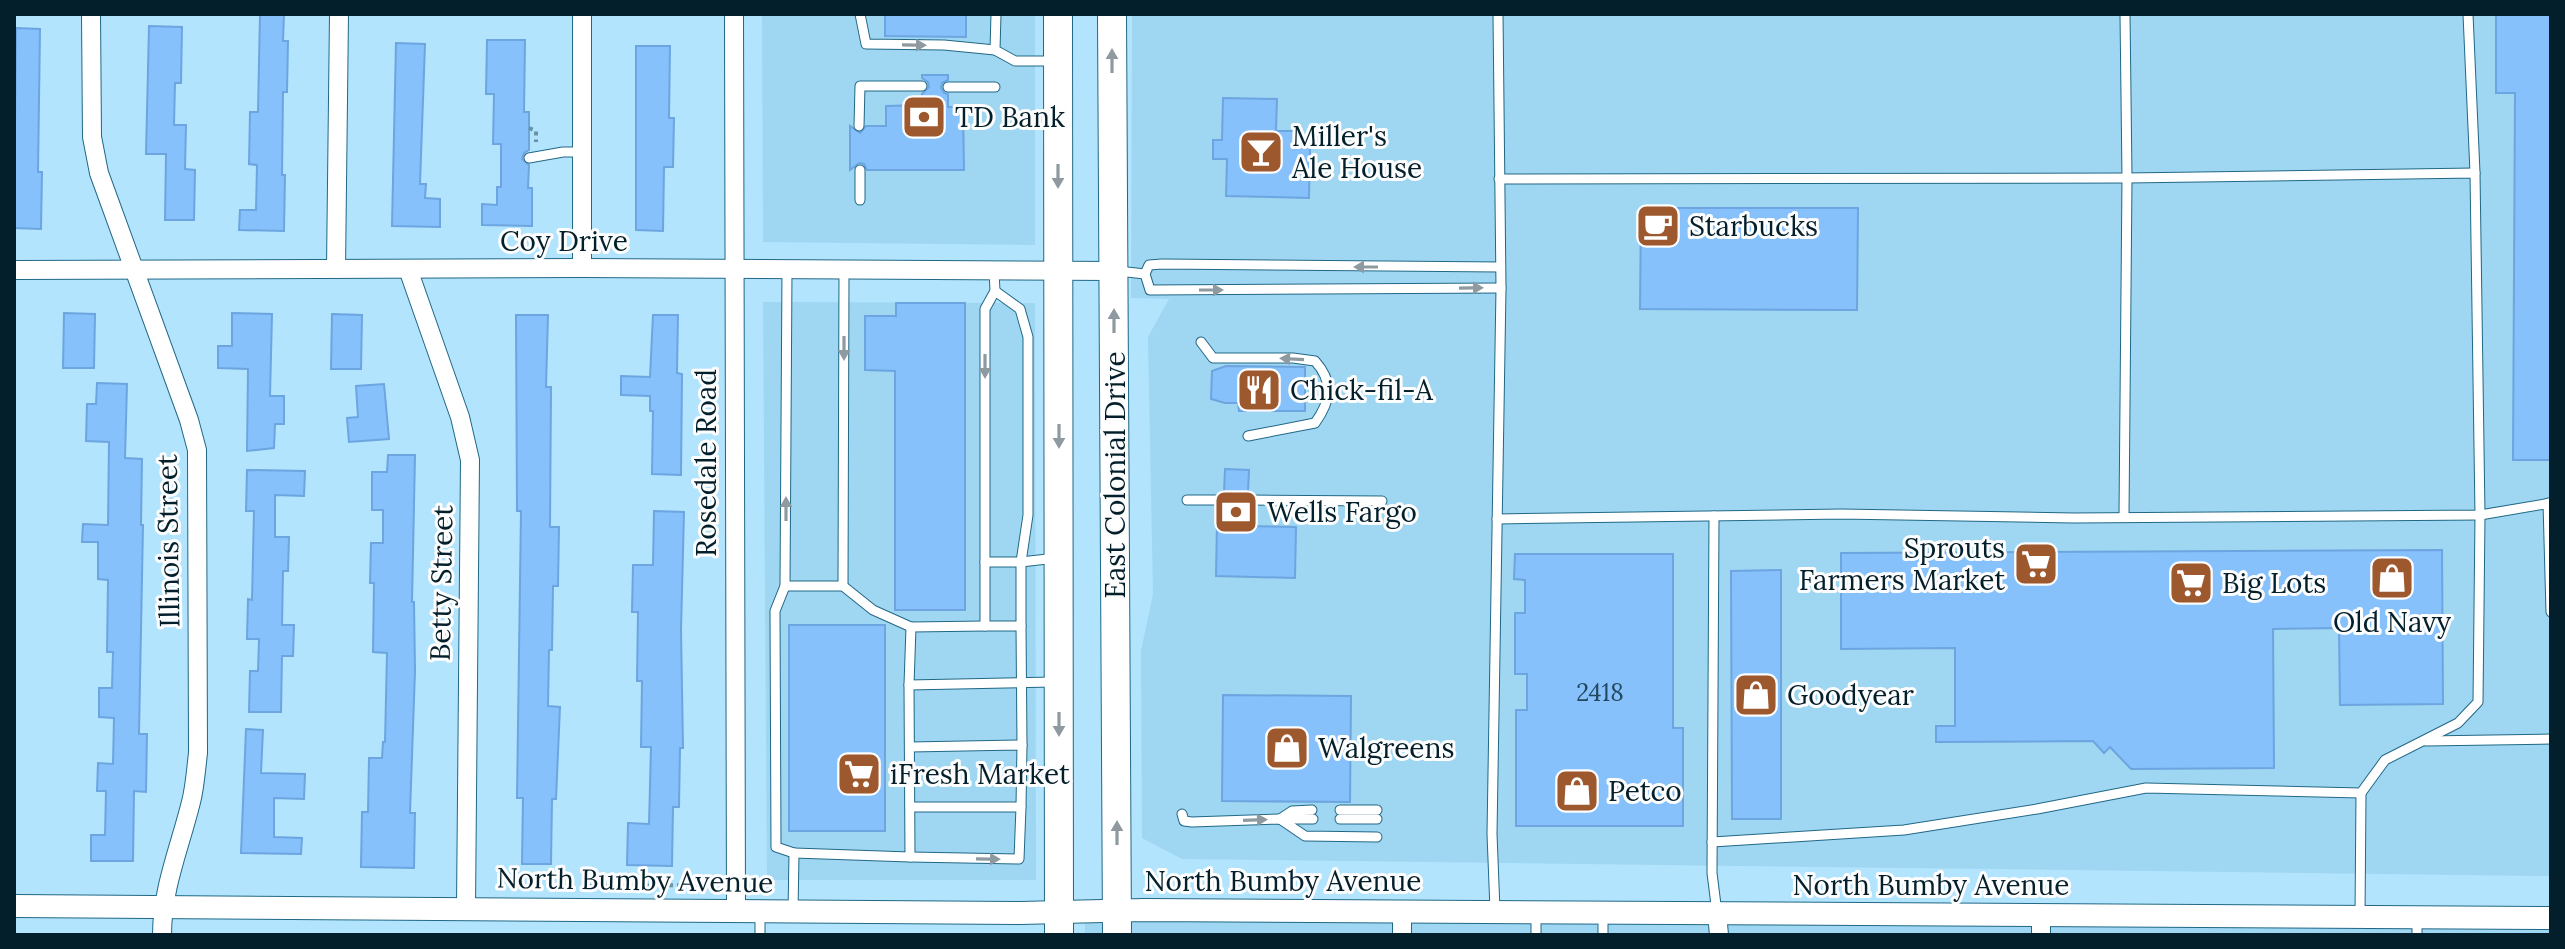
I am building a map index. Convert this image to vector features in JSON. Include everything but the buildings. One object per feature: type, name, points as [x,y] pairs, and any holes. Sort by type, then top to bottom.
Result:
[{"type":"highway","name":"East Colonial Drive","points":[[1058,14],[1059,924]]},
{"type":"highway","name":"East Colonial Drive","points":[[1112,14],[1117,923]]},
{"type":"street","name":"Illinois Street","points":[[91,14],[92,137],[99,173],[189,420],[197,450],[198,753],[192,801],[162,907],[162,935]]},
{"type":"street","points":[[336,269],[339,14]]},
{"type":"street","points":[[582,14],[582,268]]},
{"type":"street","name":"Rosedale Road","points":[[734,14],[736,912]]},
{"type":"street","name":"Coy Drive","points":[[14,270],[582,268],[1114,271]]},
{"type":"street","name":"Betty Street","points":[[408,269],[460,417],[470,460],[466,908]]},
{"type":"street","name":"North Bumby Avenue","points":[[14,906],[793,912],[1059,924],[1402,911],[1536,912],[1603,924],[2417,926],[2540,923]]},
{"type":"street","points":[[1402,911],[1402,935]]},
{"type":"lane","points":[[860,14],[866,44],[944,45],[995,50],[1015,61],[1058,61]]},
{"type":"lane","points":[[995,50],[996,14]]},
{"type":"lane","points":[[1495,912],[1492,834],[1501,288],[1498,14]]},
{"type":"lane","points":[[2124,516],[2125,14]]},
{"type":"lane","points":[[2360,925],[2361,793],[2385,760],[2458,723],[2478,702],[2480,515],[2475,173],[2468,14]]},
{"type":"lane","points":[[859,126],[860,86],[922,86]]},
{"type":"lane","points":[[948,87],[995,87]]},
{"type":"lane","points":[[529,158],[582,152]]},
{"type":"lane","points":[[860,170],[860,200]]},
{"type":"lane","points":[[1499,179],[2127,178],[2475,173]]},
{"type":"lane","points":[[1500,267],[1162,264],[1149,265],[1145,274],[1150,290],[1501,288]]},
{"type":"lane","points":[[787,270],[785,586],[775,611],[776,847],[794,853],[1019,859],[1021,562],[1028,515],[1028,337],[1020,309],[995,291]]},
{"type":"lane","points":[[843,586],[844,270]]},
{"type":"lane","points":[[985,626],[985,309],[995,291],[994,271]]},
{"type":"lane","points":[[1114,271],[1145,274]]},
{"type":"lane","points":[[1201,342],[1213,358],[1293,358],[1315,361],[1326,373],[1330,389],[1324,410],[1315,423],[1248,436]]},
{"type":"lane","points":[[1187,500],[1224,500]]},
{"type":"lane","points":[[1248,500],[1382,501]]},
{"type":"lane","points":[[1497,519],[1841,514],[1956,518],[2480,515],[2550,503],[2551,612]]},
{"type":"lane","points":[[1714,516],[1712,873],[1718,924]]},
{"type":"lane","points":[[985,562],[1021,562],[1059,557]]},
{"type":"lane","points":[[785,586],[843,586],[873,610],[911,627],[1021,626]]},
{"type":"lane","points":[[910,857],[911,627]]},
{"type":"lane","points":[[909,685],[1060,682]]},
{"type":"lane","points":[[2423,741],[2551,739]]},
{"type":"lane","points":[[910,747],[1022,745]]},
{"type":"lane","points":[[1712,842],[1904,830],[2146,788],[2361,793]]},
{"type":"lane","points":[[910,807],[1021,807]]},
{"type":"lane","points":[[1182,814],[1184,821],[1192,822],[1312,815]]},
{"type":"lane","points":[[1340,814],[1377,814]]},
{"type":"lane","points":[[1280,819],[1305,836],[1377,837]]},
{"type":"lane","points":[[793,912],[794,853]]},
{"type":"lane","points":[[760,912],[760,935]]},
{"type":"lane","points":[[1536,912],[1536,935]]},
{"type":"path","points":[[580,886],[706,885]]},
{"type":"shaded area","points":[[762,14],[1035,14],[1035,245],[763,242]]},
{"type":"shaded area","points":[[1132,14],[2551,14],[2551,876],[1182,859],[1142,838],[1141,651],[1153,594],[1148,337],[1169,299],[1131,298]]},
{"type":"shaded area","points":[[763,302],[1035,303],[1036,880],[767,880]]},
{"type":"shaded area","points":[[1085,911],[2551,918],[2551,935],[1085,935]]},
{"type":"place","name":"TD Bank","points":[[924,117]]},
{"type":"place","name":"Miller's Ale House","points":[[1261,152]]},
{"type":"place","name":"Starbucks","points":[[1658,226]]},
{"type":"place","name":"Chick-fil-A","points":[[1259,390]]},
{"type":"place","name":"Wells Fargo","points":[[1236,512]]},
{"type":"place","name":"Sprouts Farmers Market","points":[[2036,564]]},
{"type":"place","name":"Old Navy","points":[[2392,578]]},
{"type":"place","name":"Big Lots","points":[[2191,583]]},
{"type":"place","name":"Goodyear","points":[[1756,695]]},
{"type":"place","name":"Walgreens","points":[[1287,748]]},
{"type":"place","name":"iFresh Market","points":[[859,774]]},
{"type":"place","name":"Petco","points":[[1577,791]]}]
